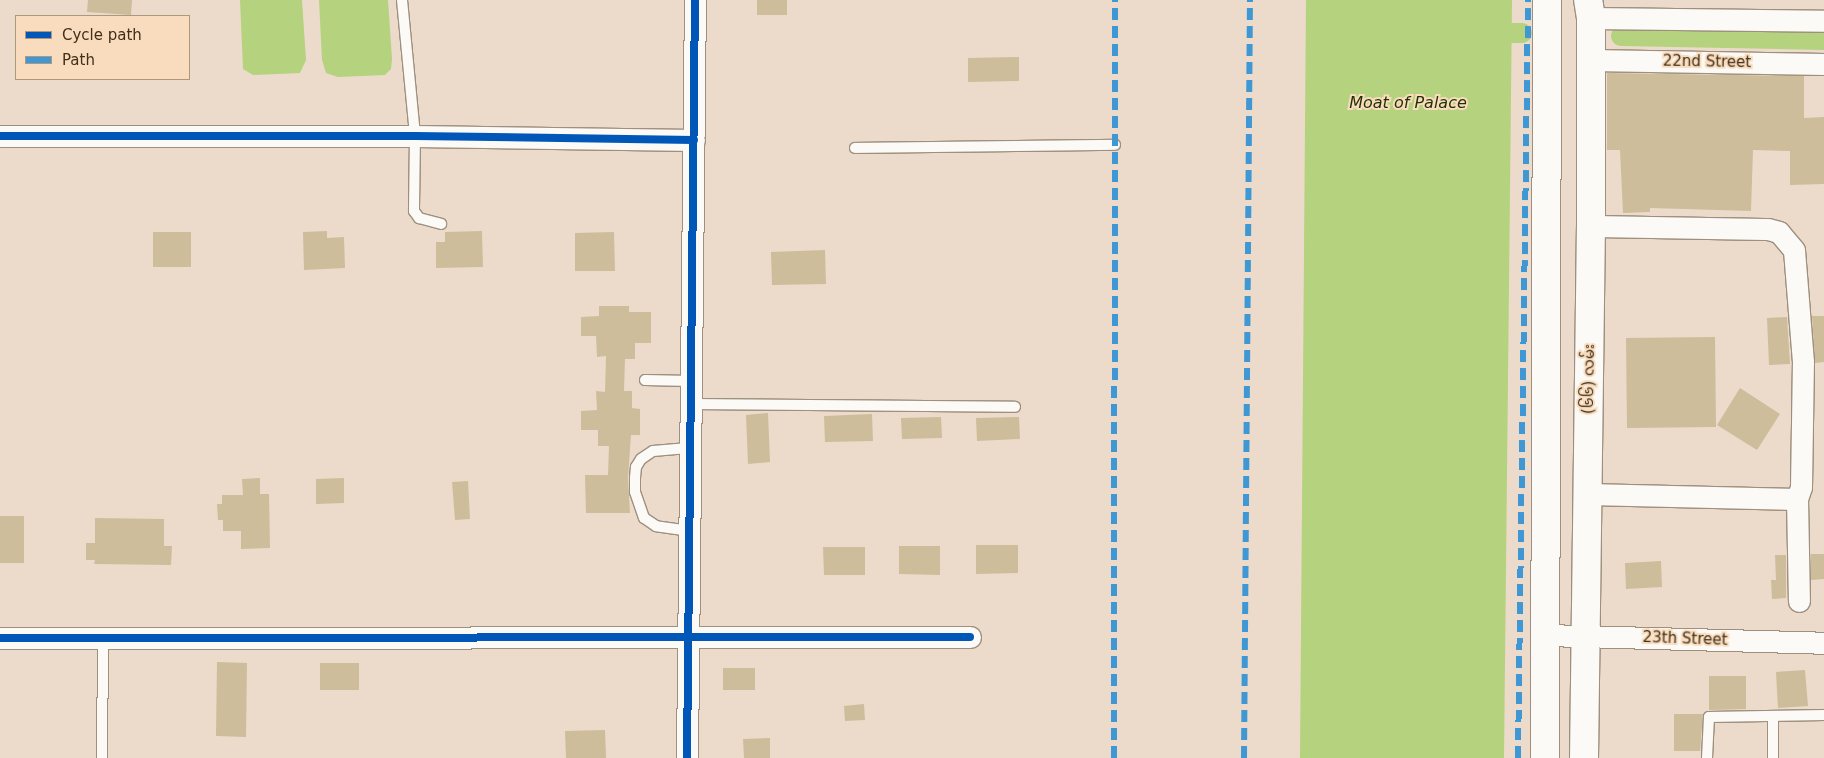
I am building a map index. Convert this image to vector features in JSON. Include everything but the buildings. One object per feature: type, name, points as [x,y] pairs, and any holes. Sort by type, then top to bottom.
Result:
[{"type":"main road","points":[[1545,758],[1547,0]]},
{"type":"main road","name":"(၆၆) လမ်း","points":[[1584,758],[1591,226],[1591,60],[1589,9]]},
{"type":"street","points":[[687,758],[696,0]]},
{"type":"street","points":[[1589,9],[1824,21]]},
{"type":"street","name":"22nd Street","points":[[1591,60],[1824,64]]},
{"type":"street","points":[[0,136],[415,136],[694,140]]},
{"type":"street","points":[[1591,226],[1768,229],[1788,240],[1794,250],[1803,362],[1801,487],[1797,499],[1800,601]]},
{"type":"street","points":[[1588,494],[1797,499]]},
{"type":"street","name":"23th Street","points":[[1546,635],[1824,643]]},
{"type":"street","points":[[0,638],[688,636],[970,638]]},
{"type":"lane","points":[[402,0],[415,136],[414,211],[419,218],[440,224]]},
{"type":"lane","points":[[854,148],[1115,145]]},
{"type":"lane","points":[[645,380],[691,381]]},
{"type":"lane","points":[[691,404],[1015,407]]},
{"type":"lane","points":[[690,448],[654,451],[638,463],[635,492],[644,518],[656,526],[690,531]]},
{"type":"lane","points":[[102,758],[103,639]]},
{"type":"lane","points":[[1707,758],[1709,718],[1824,715]]},
{"type":"lane","points":[[1773,716],[1773,758]]},
{"type":"water","points":[[240,0],[302,0],[306,60],[300,73],[253,75],[243,69]]},
{"type":"water","points":[[319,0],[388,0],[392,59],[391,69],[385,75],[338,77],[326,73],[322,60]]},
{"type":"water","name":"Moat of Palace","points":[[1306,0],[1512,0],[1504,758],[1300,758]]},
{"type":"waterway","points":[[1484,33],[1522,33]]},
{"type":"waterway","points":[[1621,36],[1824,40]]},
{"type":"marked path","points":[[1114,758],[1115,0]]},
{"type":"marked path","points":[[1244,758],[1250,0]]},
{"type":"marked path","points":[[1518,758],[1528,0]]},
{"type":"cycle path","points":[[687,758],[695,0]]},
{"type":"cycle path","points":[[0,136],[415,136],[694,140]]},
{"type":"cycle path","points":[[0,638],[970,637]]}]
